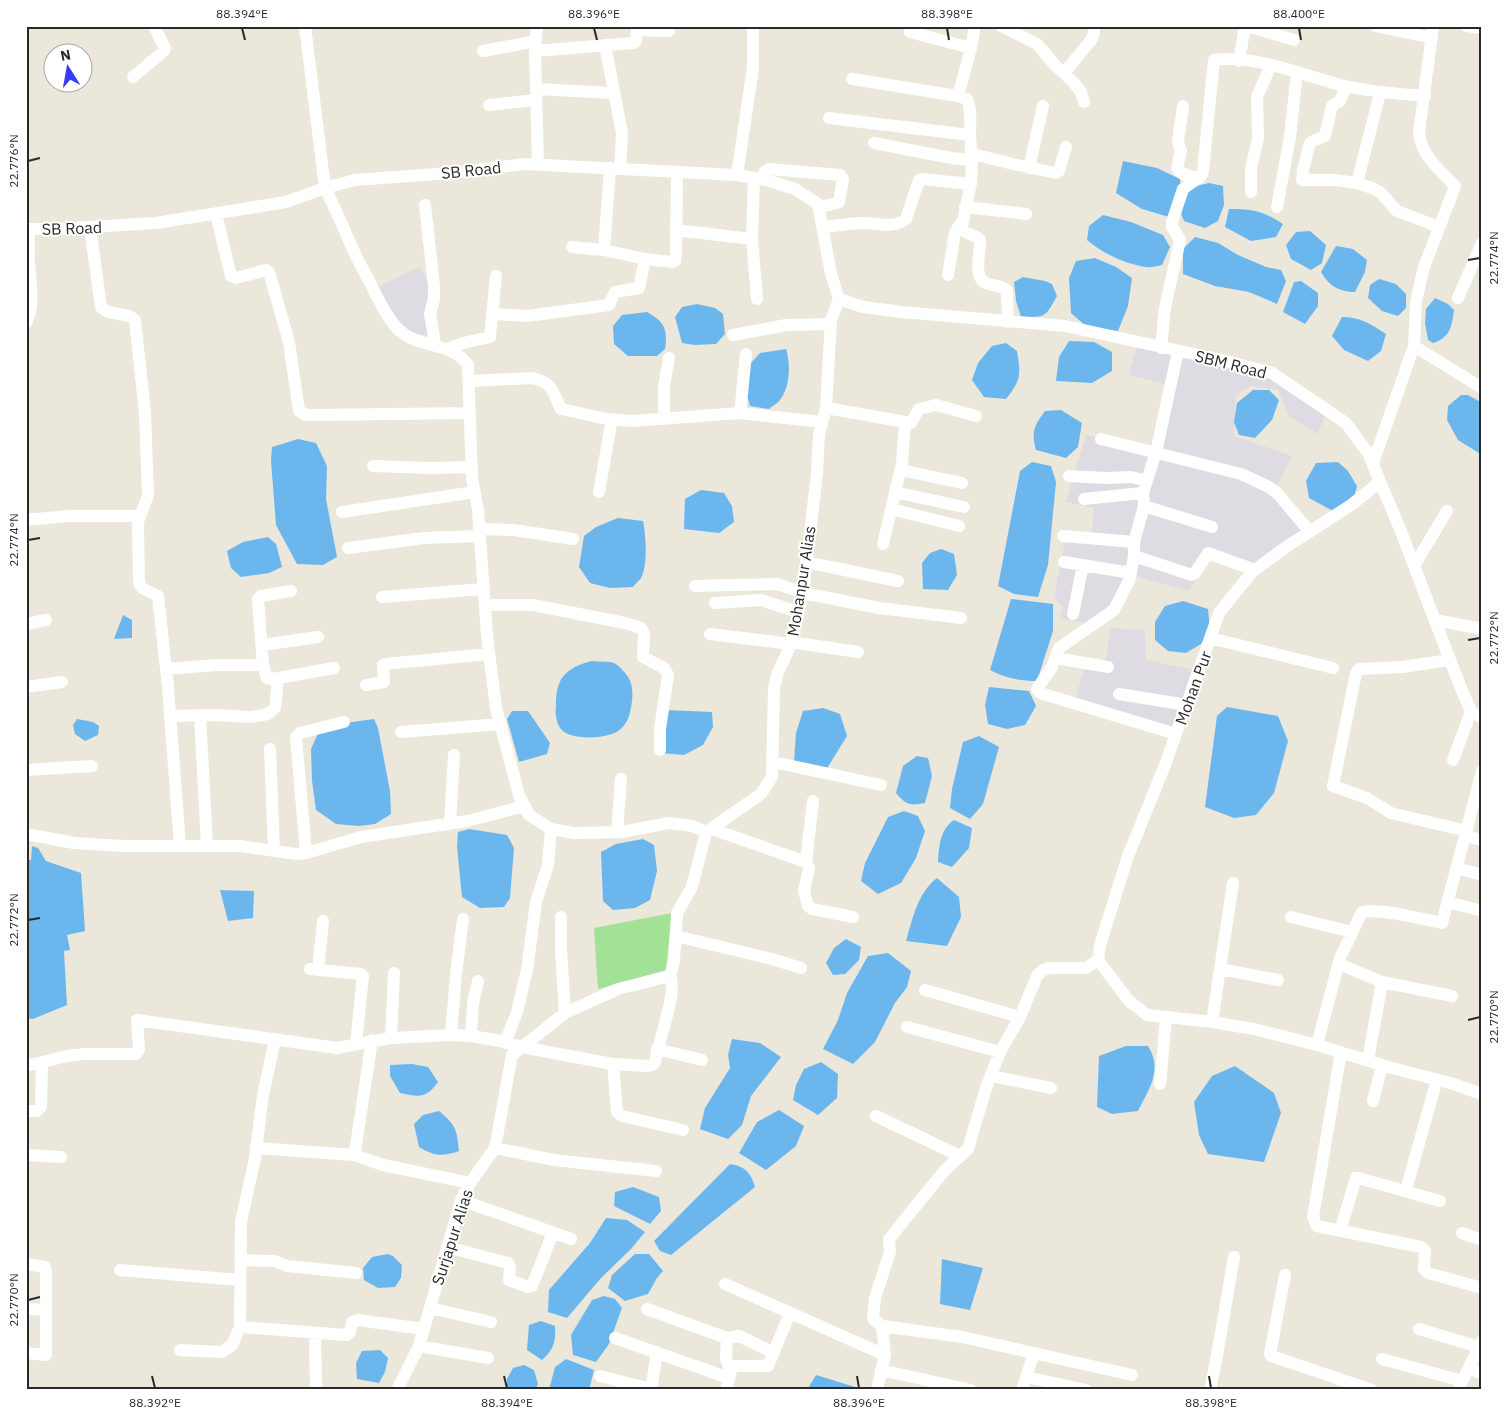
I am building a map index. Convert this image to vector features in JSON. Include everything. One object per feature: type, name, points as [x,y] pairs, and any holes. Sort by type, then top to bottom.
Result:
[{"type":"street","points":[[133,78],[164,50],[164,44],[154,26]]},
{"type":"street","points":[[305,26],[325,188],[335,206],[356,257],[388,318],[407,337],[441,347],[462,357],[468,365],[472,467],[480,533],[484,604],[496,708],[519,795],[529,814],[551,829],[574,833],[617,832],[669,823],[692,826],[806,862]]},
{"type":"street","points":[[537,26],[535,46],[538,165]]},
{"type":"street","points":[[736,175],[754,68],[753,26]]},
{"type":"street","points":[[958,96],[975,26]]},
{"type":"street","points":[[1002,26],[1037,44],[1055,66],[1081,92],[1084,102]]},
{"type":"street","points":[[1064,73],[1092,39],[1094,26]]},
{"type":"street","points":[[1239,61],[1246,26],[1294,40]]},
{"type":"street","points":[[1372,463],[1414,346],[1416,302],[1423,270],[1455,186],[1423,150],[1419,133],[1433,32],[1376,26]]},
{"type":"street","points":[[1467,26],[1482,28]]},
{"type":"street","points":[[483,51],[535,46],[605,45],[635,42],[636,32],[639,30],[669,30]]},
{"type":"street","points":[[910,32],[971,48]]},
{"type":"street","points":[[604,250],[615,168],[622,137],[605,45]]},
{"type":"street","points":[[1161,348],[1165,308],[1180,240],[1172,227],[1172,222],[1183,189],[1199,178],[1203,171],[1213,63],[1216,60],[1271,65],[1346,86],[1380,93],[1425,96]]},
{"type":"street","points":[[1251,192],[1251,172],[1258,138],[1257,97],[1271,65]]},
{"type":"street","points":[[1277,207],[1290,137],[1297,72]]},
{"type":"street","points":[[852,79],[967,99],[970,106],[970,135],[973,157],[971,184],[965,206],[963,230],[977,236],[980,240],[978,269],[980,279],[985,283],[1004,287],[1007,291],[1008,322]]},
{"type":"street","points":[[1346,86],[1340,101],[1332,106],[1325,136],[1311,142],[1309,146],[1301,177],[1303,181],[1335,180],[1357,183],[1381,193],[1396,211],[1439,228]]},
{"type":"street","points":[[489,105],[536,94],[613,93]]},
{"type":"street","points":[[1357,183],[1380,93]]},
{"type":"street","points":[[1029,168],[1043,106]]},
{"type":"street","points":[[1183,106],[1178,142],[1181,151],[1177,168],[1179,172],[1199,178]]},
{"type":"street","points":[[829,118],[970,135]]},
{"type":"street","points":[[874,143],[951,158],[973,157],[1057,172],[1059,171],[1066,147]]},
{"type":"street","name":"SB Road","points":[[28,229],[156,223],[286,202],[355,180],[451,173],[525,164],[736,175],[795,189],[818,204],[819,208]]},
{"type":"street","points":[[757,299],[752,239],[759,179],[769,170],[840,175],[842,180],[839,202],[819,208],[839,299]]},
{"type":"street","points":[[572,248],[604,250],[645,259],[675,261],[677,173]]},
{"type":"street","points":[[823,227],[862,223],[893,225],[903,222],[906,219],[921,178],[971,184]]},
{"type":"street","points":[[425,205],[434,286],[434,299],[430,314],[441,347]]},
{"type":"street","points":[[965,206],[1026,214]]},
{"type":"street","points":[[216,214],[231,276],[236,278],[266,270],[269,272],[290,342],[299,411],[306,415],[470,413]]},
{"type":"street","points":[[948,275],[955,232],[963,220]]},
{"type":"street","points":[[90,227],[101,307],[108,312],[131,316],[135,320],[145,413],[148,495],[140,516],[139,583],[142,588],[158,596],[166,669],[180,846]]},
{"type":"street","points":[[26,323],[31,310],[32,287],[28,229]]},
{"type":"street","points":[[676,230],[752,239]]},
{"type":"street","points":[[1458,298],[1482,243]]},
{"type":"street","points":[[494,314],[527,316],[609,305],[615,292],[640,288],[645,259]]},
{"type":"street","points":[[441,347],[490,337],[494,314],[496,276]]},
{"type":"street","name":"SBM Road","points":[[839,299],[863,306],[1008,322],[1065,326],[1222,360],[1272,373],[1346,423],[1368,453],[1450,660],[1477,715]]},
{"type":"street","name":"Mohanpur Alias","points":[[709,830],[733,811],[761,794],[772,777],[774,688],[791,643],[803,593],[817,473],[819,435],[826,408],[830,324],[839,299]]},
{"type":"street","points":[[733,335],[786,324],[830,324]]},
{"type":"street","points":[[1414,346],[1482,388]]},
{"type":"street","points":[[1176,734],[1040,693],[1037,689],[1052,667],[1059,648],[1114,610],[1130,578],[1134,556],[1134,542],[1178,351]]},
{"type":"street","points":[[740,413],[746,354]]},
{"type":"street","points":[[664,418],[664,386],[669,358]]},
{"type":"street","points":[[469,381],[532,378],[541,380],[550,384],[562,409],[612,419],[633,421],[740,413],[822,422]]},
{"type":"street","points":[[826,408],[911,423],[919,408],[936,405],[976,416]]},
{"type":"street","points":[[599,492],[612,419]]},
{"type":"street","points":[[883,544],[900,470],[904,422]]},
{"type":"street","points":[[1101,440],[1242,474],[1278,494],[1310,532]]},
{"type":"street","points":[[373,466],[472,467]]},
{"type":"street","points":[[900,470],[962,483]]},
{"type":"street","points":[[1069,476],[1131,477],[1145,494],[1212,527]]},
{"type":"street","name":"Mohan Pur","points":[[1098,960],[1100,945],[1128,856],[1187,705],[1219,613],[1255,570],[1351,505],[1380,482]]},
{"type":"street","points":[[342,512],[475,492]]},
{"type":"street","points":[[895,492],[964,507]]},
{"type":"street","points":[[1084,499],[1145,494]]},
{"type":"street","points":[[891,509],[959,526]]},
{"type":"street","points":[[1414,566],[1447,511]]},
{"type":"street","points":[[26,520],[68,516],[140,516]]},
{"type":"street","points":[[348,548],[424,538],[514,530],[573,539]]},
{"type":"street","points":[[1063,536],[1134,542]]},
{"type":"street","points":[[1134,556],[1192,575],[1195,574],[1208,553],[1255,570]]},
{"type":"street","points":[[806,562],[898,581]]},
{"type":"street","points":[[1064,562],[1131,572]]},
{"type":"street","points":[[1074,614],[1083,565]]},
{"type":"street","points":[[695,586],[778,584],[803,593],[879,608],[961,618]]},
{"type":"street","points":[[382,597],[483,589]]},
{"type":"street","points":[[292,591],[258,597],[262,665],[268,679],[334,668]]},
{"type":"street","points":[[715,603],[761,600],[798,612]]},
{"type":"street","points":[[484,604],[533,605],[641,628],[644,633],[643,657],[664,668],[668,675],[660,728],[660,750]]},
{"type":"street","points":[[26,624],[46,620]]},
{"type":"street","points":[[1435,620],[1482,629]]},
{"type":"street","points":[[710,634],[858,652]]},
{"type":"street","points":[[262,645],[318,637]]},
{"type":"street","points":[[1210,638],[1333,668]]},
{"type":"street","points":[[366,685],[384,682],[383,665],[385,664],[489,654]]},
{"type":"street","points":[[1055,658],[1108,668]]},
{"type":"street","points":[[1450,660],[1402,667],[1359,669],[1356,673],[1333,786],[1367,798],[1391,813],[1466,833],[1482,840]]},
{"type":"street","points":[[166,669],[216,664],[262,665]]},
{"type":"street","points":[[170,716],[261,716],[275,708],[278,678]]},
{"type":"street","points":[[26,687],[62,682]]},
{"type":"street","points":[[1119,694],[1187,705]]},
{"type":"street","points":[[200,715],[207,845]]},
{"type":"street","points":[[1453,760],[1477,715]]},
{"type":"street","points":[[306,853],[296,737],[300,733],[344,722]]},
{"type":"street","points":[[402,732],[500,724]]},
{"type":"street","points":[[270,749],[274,850]]},
{"type":"street","points":[[450,823],[454,756]]},
{"type":"street","points":[[772,762],[881,785]]},
{"type":"street","points":[[26,770],[92,766]]},
{"type":"street","points":[[1317,1045],[1339,964],[1359,915],[1362,912],[1368,911],[1442,923],[1482,771]]},
{"type":"street","points":[[617,832],[621,779]]},
{"type":"street","points":[[814,801],[806,862],[809,868],[804,891],[808,906],[853,917]]},
{"type":"street","points":[[26,834],[74,843],[123,846],[240,846],[296,854],[306,853],[361,837],[467,821],[525,806]]},
{"type":"street","points":[[506,1043],[517,1012],[527,970],[536,902],[548,865],[551,829]]},
{"type":"street","points":[[26,1066],[84,1054],[136,1054],[138,1050],[137,1020],[337,1048],[391,1038],[471,1036],[613,1064],[652,1065],[655,1062],[671,998],[673,981],[670,976],[676,936],[677,913],[692,887],[709,830]]},
{"type":"street","points":[[1457,868],[1482,875]]},
{"type":"street","points":[[1212,1022],[1233,883]]},
{"type":"street","points":[[1448,902],[1482,911]]},
{"type":"street","points":[[561,917],[560,949],[565,1014]]},
{"type":"street","points":[[1291,917],[1352,932]]},
{"type":"street","points":[[451,1035],[463,919]]},
{"type":"street","points":[[323,921],[314,970],[361,974],[363,976],[356,1044]]},
{"type":"street","points":[[676,936],[772,958],[801,968]]},
{"type":"street","points":[[1132,1375],[962,1337],[882,1326],[873,1319],[875,1298],[890,1252],[889,1239],[945,1170],[968,1149],[1000,1052],[1020,1016],[1034,980],[1043,970],[1049,968],[1086,968],[1098,960],[1129,1001],[1147,1015],[1254,1029],[1437,1079],[1482,1094]]},
{"type":"street","points":[[1339,964],[1382,982],[1452,996]]},
{"type":"street","points":[[1220,969],[1278,980]]},
{"type":"street","points":[[391,1038],[394,973]]},
{"type":"street","name":"Surjapur Alias","points":[[397,1390],[419,1346],[461,1200],[470,1183],[495,1148],[512,1055],[565,1014],[618,989],[670,976]]},
{"type":"street","points":[[471,1036],[478,981]]},
{"type":"street","points":[[1368,1060],[1382,982]]},
{"type":"street","points":[[926,990],[1020,1016]]},
{"type":"street","points":[[1160,1084],[1166,1018]]},
{"type":"street","points":[[907,1027],[1000,1052]]},
{"type":"street","points":[[180,1350],[222,1352],[232,1345],[240,1327],[241,1222],[256,1148],[263,1095],[275,1040]]},
{"type":"street","points":[[354,1155],[372,1040]]},
{"type":"street","points":[[657,1049],[702,1060]]},
{"type":"street","points":[[1341,1052],[1313,1216],[1317,1226],[1421,1248],[1424,1252],[1424,1269],[1428,1273],[1482,1288]]},
{"type":"street","points":[[26,1111],[37,1111],[42,1107],[42,1062]]},
{"type":"street","points":[[613,1064],[618,1112],[622,1116],[683,1130]]},
{"type":"street","points":[[1373,1101],[1382,1065]]},
{"type":"street","points":[[991,1076],[1051,1088]]},
{"type":"street","points":[[1406,1190],[1437,1079]]},
{"type":"street","points":[[876,1116],[960,1156]]},
{"type":"street","points":[[256,1148],[354,1155],[383,1165],[470,1183]]},
{"type":"street","points":[[495,1148],[554,1160],[656,1171]]},
{"type":"street","points":[[26,1155],[62,1157]]},
{"type":"street","points":[[1340,1231],[1356,1178],[1440,1200]]},
{"type":"street","points":[[461,1200],[571,1239]]},
{"type":"street","points":[[447,1247],[508,1263],[510,1267],[509,1280],[528,1287],[532,1286],[552,1233]]},
{"type":"street","points":[[1462,1233],[1482,1240]]},
{"type":"street","points":[[1210,1390],[1234,1257]]},
{"type":"street","points":[[240,1260],[275,1261],[287,1266],[356,1274]]},
{"type":"street","points":[[26,1264],[45,1268],[46,1271],[46,1355],[26,1353]]},
{"type":"street","points":[[120,1270],[240,1280]]},
{"type":"street","points":[[1284,1275],[1271,1356],[1372,1390]]},
{"type":"street","points":[[725,1284],[885,1355]]},
{"type":"street","points":[[430,1308],[491,1322]]},
{"type":"street","points":[[26,1309],[46,1310]]},
{"type":"street","points":[[647,1309],[727,1338],[740,1336],[774,1353]]},
{"type":"street","points":[[615,1338],[728,1378],[766,1367],[769,1364],[790,1313]]},
{"type":"street","points":[[240,1327],[347,1335],[354,1320],[424,1330]]},
{"type":"street","points":[[877,1390],[885,1355],[882,1326]]},
{"type":"street","points":[[1382,1359],[1460,1386],[1480,1344],[1419,1329]]},
{"type":"street","points":[[315,1333],[316,1390]]},
{"type":"street","points":[[727,1338],[726,1359],[728,1378]]},
{"type":"street","points":[[419,1346],[488,1358]]},
{"type":"street","points":[[600,1376],[651,1389],[657,1352]]},
{"type":"street","points":[[1034,1353],[1024,1384],[1086,1390]]},
{"type":"street","points":[[1469,1368],[1482,1374]]},
{"type":"street","points":[[881,1370],[971,1390]]},
{"type":"shaded area","points":[[419,267],[433,288],[426,305],[430,336],[407,332],[390,312],[379,287]]},
{"type":"shaded area","points":[[1137,345],[1267,373],[1325,415],[1318,434],[1290,417],[1278,390],[1250,386],[1236,395],[1234,436],[1292,456],[1273,494],[1305,532],[1258,568],[1216,551],[1189,591],[1128,574],[1097,625],[1060,618],[1063,607],[1054,597],[1065,541],[1091,540],[1094,508],[1066,502],[1086,435],[1156,447],[1171,385],[1129,375]]},
{"type":"shaded area","points":[[1111,628],[1145,630],[1146,660],[1203,672],[1178,738],[1076,698],[1086,660],[1106,659]]},
{"type":"green space","points":[[672,913],[666,970],[598,989],[594,928]]},
{"type":"water","points":[[1123,161],[1157,168],[1180,179],[1182,196],[1169,217],[1142,209],[1116,193]]},
{"type":"water","points":[[1209,183],[1223,186],[1224,205],[1218,221],[1205,228],[1184,221],[1180,211],[1188,188]]},
{"type":"water","points":[[1229,209],[1258,212],[1270,216],[1283,224],[1276,237],[1251,241],[1225,227]]},
{"type":"water","points":[[1103,215],[1131,222],[1163,235],[1170,247],[1162,265],[1154,267],[1138,266],[1122,261],[1087,240],[1089,226]]},
{"type":"water","points":[[1310,231],[1326,245],[1322,263],[1311,270],[1291,259],[1286,245],[1296,232]]},
{"type":"water","points":[[1195,237],[1218,243],[1238,255],[1266,267],[1281,270],[1286,281],[1277,304],[1249,292],[1215,286],[1183,274],[1183,249]]},
{"type":"water","points":[[1336,246],[1353,249],[1367,260],[1365,272],[1355,292],[1344,291],[1335,287],[1327,281],[1321,272]]},
{"type":"water","points":[[1095,258],[1116,267],[1132,278],[1128,306],[1118,331],[1087,327],[1071,313],[1069,278],[1076,261]]},
{"type":"water","points":[[1023,277],[1052,284],[1057,296],[1050,309],[1044,315],[1021,317],[1016,301],[1014,282]]},
{"type":"water","points":[[1379,279],[1396,284],[1406,294],[1406,308],[1398,316],[1382,311],[1368,298],[1370,285]]},
{"type":"water","points":[[1301,281],[1318,293],[1318,306],[1305,324],[1283,312],[1294,282]]},
{"type":"water","points":[[1435,298],[1448,304],[1454,310],[1447,335],[1433,343],[1428,340],[1425,323],[1426,309]]},
{"type":"water","points":[[697,304],[715,308],[723,314],[725,334],[716,344],[695,345],[682,343],[675,317],[682,307]]},
{"type":"water","points":[[647,312],[664,326],[666,336],[665,349],[657,356],[628,356],[614,344],[613,326],[622,315]]},
{"type":"water","points":[[1342,317],[1354,318],[1365,322],[1386,334],[1381,351],[1368,361],[1344,350],[1332,336]]},
{"type":"water","points":[[1069,341],[1094,342],[1112,352],[1112,371],[1092,383],[1056,381],[1059,357]]},
{"type":"water","points":[[1006,343],[1017,351],[1019,377],[1015,387],[1006,399],[984,397],[972,380],[978,363],[992,346]]},
{"type":"water","points":[[786,349],[789,362],[787,383],[783,396],[769,409],[750,406],[746,392],[749,365],[760,353]]},
{"type":"water","points":[[1253,390],[1269,390],[1279,400],[1272,420],[1255,438],[1239,435],[1234,422],[1237,403]]},
{"type":"water","points":[[1461,395],[1468,395],[1482,403],[1482,455],[1458,440],[1447,420],[1448,406]]},
{"type":"water","points":[[1061,410],[1082,423],[1078,447],[1066,458],[1036,450],[1034,438],[1034,429],[1045,411]]},
{"type":"water","points":[[298,439],[316,443],[327,466],[326,499],[337,557],[323,565],[297,564],[276,525],[271,461],[272,447]]},
{"type":"water","points":[[1032,462],[1051,466],[1056,482],[1048,565],[1038,597],[1014,594],[998,586],[1020,471]]},
{"type":"water","points":[[1338,462],[1348,471],[1357,486],[1353,501],[1333,511],[1309,498],[1306,481],[1316,463]]},
{"type":"water","points":[[701,490],[724,493],[732,506],[734,522],[719,533],[684,529],[685,499]]},
{"type":"water","points":[[618,518],[643,521],[646,558],[641,578],[633,587],[610,588],[590,583],[579,567],[584,536],[596,527]]},
{"type":"water","points":[[268,537],[276,544],[282,567],[269,573],[241,577],[231,568],[227,551],[243,542]]},
{"type":"water","points":[[941,549],[954,554],[957,575],[948,590],[923,589],[922,563],[930,553]]},
{"type":"water","points":[[1011,599],[1053,604],[1053,631],[1037,681],[1012,678],[990,670]]},
{"type":"water","points":[[1183,601],[1208,609],[1210,631],[1201,644],[1186,653],[1168,651],[1155,640],[1155,622],[1165,606]]},
{"type":"water","points":[[123,615],[132,620],[132,638],[114,639]]},
{"type":"water","points":[[592,661],[614,663],[627,675],[632,686],[632,704],[626,723],[618,731],[605,736],[579,737],[571,735],[560,728],[556,714],[556,696],[560,681],[569,671]]},
{"type":"water","points":[[989,687],[1029,691],[1036,706],[1025,725],[1007,729],[988,724],[985,705]]},
{"type":"water","points":[[1227,707],[1278,716],[1288,741],[1274,793],[1256,815],[1234,818],[1205,807],[1217,716]]},
{"type":"water","points":[[823,708],[840,714],[847,736],[826,770],[794,762],[796,733],[803,711]]},
{"type":"water","points":[[665,710],[712,712],[713,727],[703,745],[684,755],[661,753]]},
{"type":"water","points":[[512,711],[528,711],[550,743],[547,754],[519,762],[507,719]]},
{"type":"water","points":[[77,719],[93,722],[99,726],[98,735],[85,741],[75,734],[73,725]]},
{"type":"water","points":[[374,719],[378,728],[390,791],[391,814],[375,824],[359,826],[336,824],[316,810],[312,781],[311,749],[319,731],[345,723]]},
{"type":"water","points":[[979,736],[999,747],[983,804],[970,819],[950,808],[952,789],[963,742]]},
{"type":"water","points":[[917,756],[928,758],[932,776],[925,803],[912,804],[903,800],[896,793],[903,766]]},
{"type":"water","points":[[904,811],[918,816],[925,831],[916,858],[901,883],[878,894],[861,881],[865,863],[888,817]]},
{"type":"water","points":[[954,820],[972,828],[969,848],[952,867],[938,862],[943,833]]},
{"type":"water","points":[[469,829],[507,835],[514,848],[510,898],[504,907],[480,908],[462,897],[457,847],[458,832]]},
{"type":"water","points":[[643,839],[654,845],[657,871],[650,900],[635,908],[613,910],[603,901],[601,852],[616,844]]},
{"type":"water","points":[[32,846],[38,848],[46,861],[81,873],[85,931],[67,935],[70,950],[64,951],[67,1005],[33,1019],[26,1018],[26,860],[31,860]]},
{"type":"water","points":[[937,878],[959,897],[961,917],[947,946],[906,941],[920,899],[930,884]]},
{"type":"water","points":[[220,890],[254,891],[253,918],[228,921]]},
{"type":"water","points":[[846,939],[861,947],[859,960],[845,974],[833,975],[826,963],[834,948]]},
{"type":"water","points":[[888,953],[911,971],[907,987],[895,1003],[875,1042],[853,1064],[823,1049],[838,1020],[847,993],[868,956]]},
{"type":"water","points":[[732,1039],[760,1043],[781,1057],[751,1096],[742,1125],[728,1139],[700,1129],[705,1108],[730,1068],[728,1055]]},
{"type":"water","points":[[1126,1046],[1148,1046],[1154,1063],[1153,1079],[1138,1111],[1112,1114],[1097,1107],[1099,1056]]},
{"type":"water","points":[[821,1062],[838,1074],[837,1098],[818,1115],[793,1100],[796,1085],[804,1069]]},
{"type":"water","points":[[412,1064],[428,1067],[438,1082],[426,1094],[417,1096],[400,1093],[390,1076],[390,1065]]},
{"type":"water","points":[[1235,1066],[1274,1093],[1281,1113],[1264,1162],[1208,1154],[1199,1135],[1194,1102],[1212,1076]]},
{"type":"water","points":[[779,1110],[804,1126],[796,1146],[766,1170],[739,1153],[757,1122]]},
{"type":"water","points":[[439,1111],[455,1128],[459,1151],[438,1155],[419,1147],[414,1124],[423,1115]]},
{"type":"water","points":[[730,1164],[740,1166],[747,1171],[755,1187],[671,1255],[660,1251],[654,1241]]},
{"type":"water","points":[[633,1187],[659,1197],[661,1211],[650,1224],[614,1206],[615,1192]]},
{"type":"water","points":[[606,1218],[627,1220],[645,1232],[631,1249],[601,1278],[567,1318],[548,1312],[549,1290],[590,1243]]},
{"type":"water","points":[[388,1254],[393,1256],[402,1265],[401,1278],[395,1287],[378,1288],[364,1280],[363,1268],[372,1257]]},
{"type":"water","points":[[635,1254],[649,1254],[663,1271],[648,1294],[625,1301],[608,1288],[612,1275]]},
{"type":"water","points":[[942,1259],[983,1268],[970,1310],[940,1304]]},
{"type":"water","points":[[604,1296],[615,1299],[622,1308],[609,1344],[596,1362],[573,1355],[571,1335],[592,1300]]},
{"type":"water","points":[[541,1321],[555,1326],[552,1349],[542,1360],[527,1350],[529,1325]]},
{"type":"water","points":[[380,1350],[388,1358],[385,1372],[379,1383],[357,1379],[356,1363],[362,1351]]},
{"type":"water","points":[[566,1359],[594,1370],[589,1390],[549,1390],[555,1367]]},
{"type":"water","points":[[524,1365],[534,1370],[538,1384],[535,1390],[506,1390],[507,1379],[513,1368]]},
{"type":"water","points":[[816,1375],[855,1387],[854,1390],[807,1390]]}]
